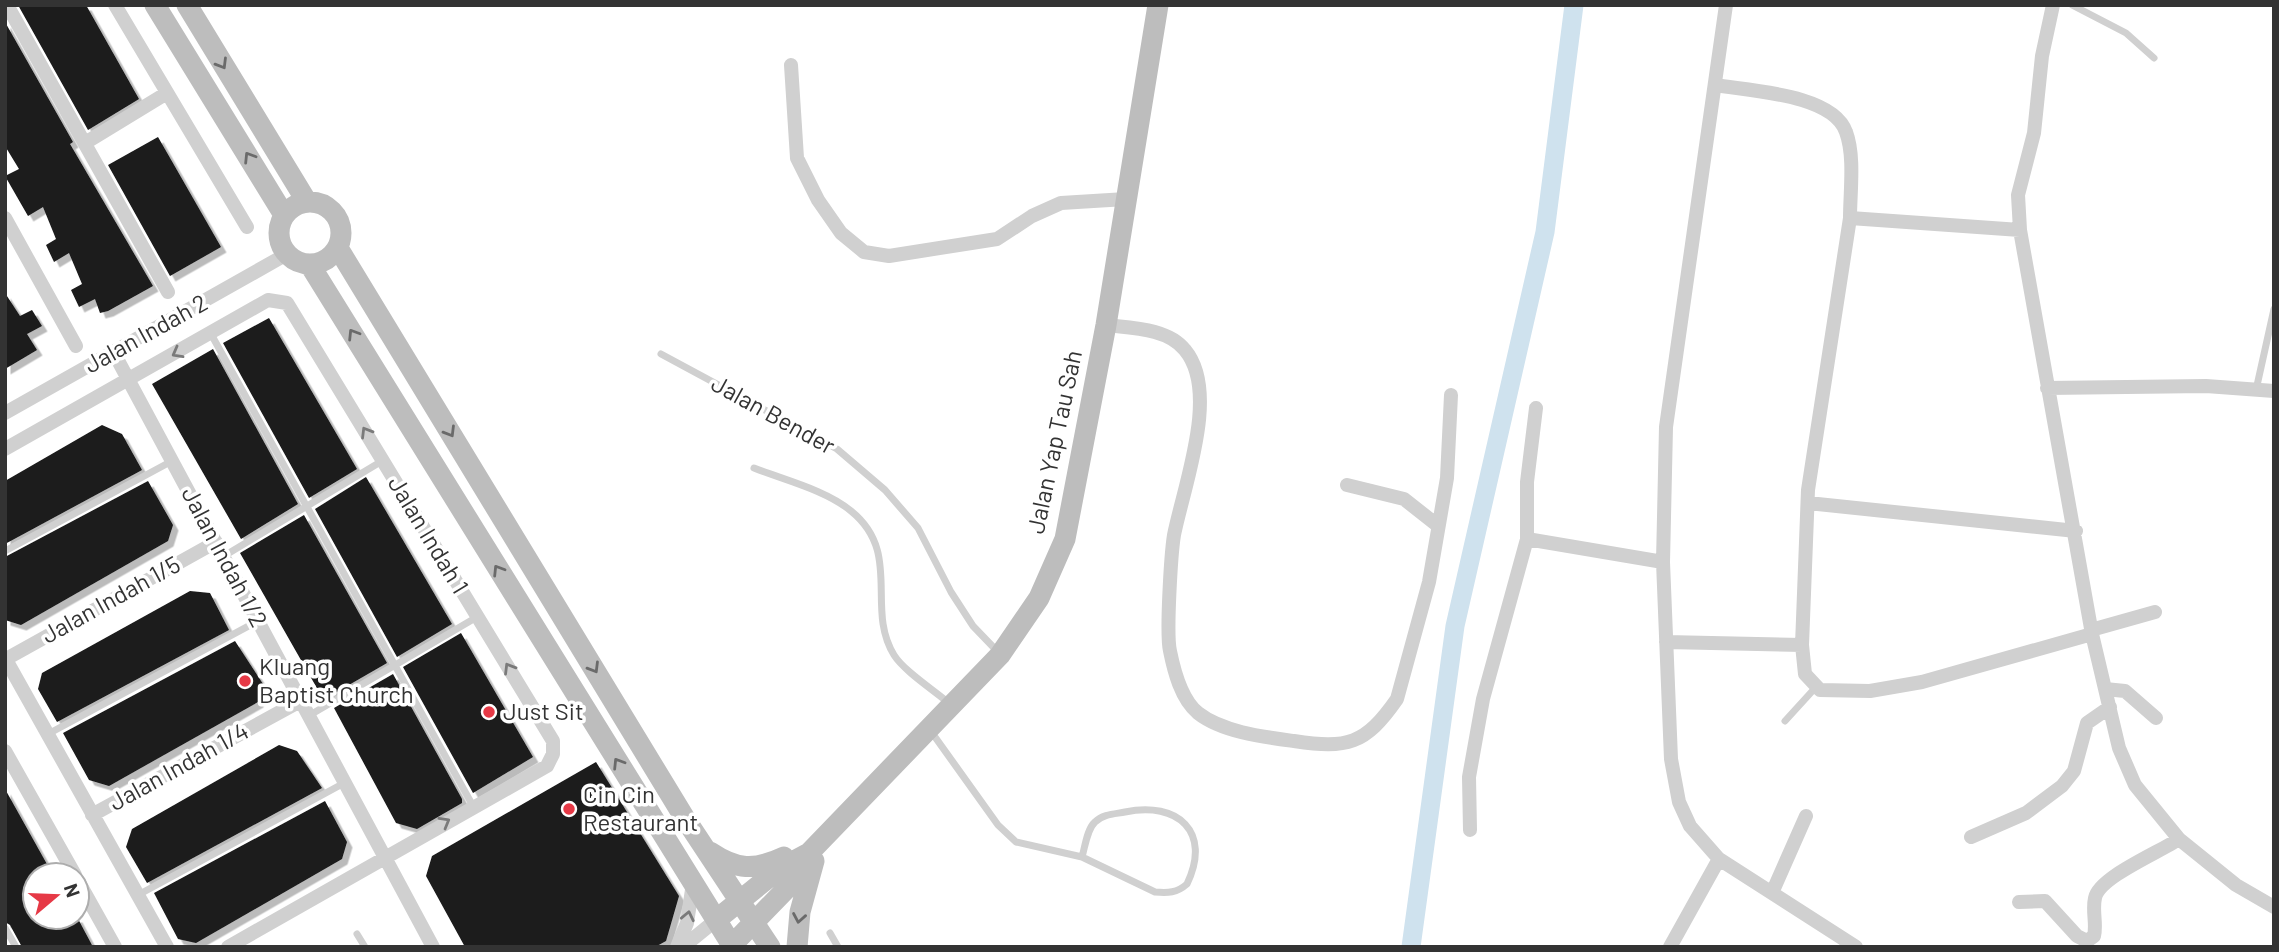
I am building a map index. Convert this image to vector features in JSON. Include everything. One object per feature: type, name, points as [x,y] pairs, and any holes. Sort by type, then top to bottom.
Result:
[{"type":"street","points":[[8,5],[168,292]]},
{"type":"street","points":[[115,5],[247,227]]},
{"type":"street","points":[[155,5],[284,215]]},
{"type":"street","points":[[187,5],[307,202]]},
{"type":"street","name":"Jalan Yap Tau Sah","points":[[716,920],[779,869],[814,847],[1000,654],[1039,598],[1065,539],[1106,324],[1158,5]]},
{"type":"street","points":[[1726,5],[1666,427],[1663,562],[1671,759],[1679,802],[1690,826],[1719,859],[1856,947]]},
{"type":"street","points":[[2053,5],[2042,56],[2034,133],[2018,195],[2020,230],[2092,632],[2119,748],[2135,785],[2179,839],[2236,885],[2274,907]]},
{"type":"street","points":[[791,65],[797,158],[817,200],[841,233],[864,252],[889,256],[997,239],[1032,215],[1061,203],[1126,199]]},
{"type":"street","points":[[1715,85],[1821,106],[1837,117],[1847,134],[1850,218],[1808,503],[1802,645],[1805,674],[1816,687],[1870,691],[1922,682],[2155,611]]},
{"type":"street","points":[[85,143],[167,93]]},
{"type":"street","points":[[318,203],[336,216],[341,226],[338,248],[331,257],[310,265],[293,260],[286,254],[279,235],[284,215],[298,204],[318,203]]},
{"type":"street","points":[[5,218],[76,346]]},
{"type":"street","points":[[1850,218],[2020,230]]},
{"type":"street","points":[[338,248],[705,849],[770,947]]},
{"type":"street","name":"Jalan Indah 2","points":[[5,413],[286,254]]},
{"type":"street","points":[[310,265],[731,946],[792,883],[814,847]]},
{"type":"street","name":"Jalan Indah 1","points":[[5,449],[268,300],[287,303],[553,741],[547,766],[228,947]]},
{"type":"street","points":[[1106,324],[1147,330],[1178,343],[1195,366],[1200,386],[1198,425],[1174,538],[1169,649],[1183,695],[1199,713],[1249,735],[1332,746],[1353,741],[1367,732],[1397,699],[1429,582],[1447,478],[1451,395]]},
{"type":"street","name":"Jalan Indah 1/2","points":[[114,353],[433,947]]},
{"type":"street","points":[[2047,388],[2182,386],[2274,391]]},
{"type":"street","points":[[1470,830],[1469,778],[1483,699],[1527,539],[1527,482],[1536,408]]},
{"type":"street","points":[[1348,485],[1404,499],[1437,525]]},
{"type":"street","points":[[1808,503],[2076,531]]},
{"type":"street","points":[[1527,539],[1663,562]]},
{"type":"street","name":"Jalan Indah 1/5","points":[[6,659],[216,542]]},
{"type":"street","points":[[1666,642],[1802,645]]},
{"type":"street","points":[[6,659],[167,947]]},
{"type":"street","points":[[2105,689],[2125,691],[2156,718]]},
{"type":"street","name":"Jalan Indah 1/4","points":[[92,815],[302,700]]},
{"type":"street","points":[[1971,837],[2026,813],[2062,786],[2074,771],[2087,723],[2110,707]]},
{"type":"street","points":[[5,751],[67,861]]},
{"type":"street","points":[[1772,893],[1806,816]]},
{"type":"street","points":[[2019,902],[2045,901],[2077,936],[2087,941],[2094,936],[2096,929],[2095,897],[2098,891],[2121,872],[2179,839]]},
{"type":"street","points":[[705,849],[729,864],[756,866],[814,847]]},
{"type":"street","points":[[797,947],[800,912],[814,847]]},
{"type":"street","points":[[1670,947],[1719,859]]},
{"type":"street","points":[[680,947],[693,883]]},
{"type":"street","points":[[91,904],[115,947]]},
{"type":"street","points":[[680,947],[716,920]]},
{"type":"lane","points":[[2072,5],[2126,33],[2154,58]]},
{"type":"lane","points":[[2256,390],[2274,309]]},
{"type":"lane","points":[[211,334],[473,806]]},
{"type":"lane","name":"Jalan Bender","points":[[661,354],[837,449],[885,490],[918,528],[951,592],[973,626],[1000,654]]},
{"type":"lane","points":[[5,551],[172,461]]},
{"type":"lane","points":[[224,556],[383,461]]},
{"type":"lane","points":[[754,468],[842,504],[866,526],[880,554],[883,608],[888,641],[895,657],[951,704]]},
{"type":"lane","points":[[310,715],[478,616]]},
{"type":"lane","points":[[48,734],[259,621]]},
{"type":"lane","points":[[1785,721],[1816,687]]},
{"type":"lane","points":[[927,727],[998,825],[1016,842],[1082,857],[1155,892],[1172,892],[1187,884],[1197,855],[1193,834],[1183,821],[1169,812],[1135,810],[1104,816],[1093,823],[1082,857]]},
{"type":"lane","points":[[137,896],[346,782]]},
{"type":"lane","points":[[5,928],[16,947]]},
{"type":"lane","points":[[357,933],[365,947]]},
{"type":"lane","points":[[830,933],[838,947]]},
{"type":"building","points":[[18,5],[86,5],[139,99],[88,130]]},
{"type":"building","points":[[5,22],[73,142],[70,144],[153,286],[108,311],[100,313],[95,299],[79,307],[71,290],[82,284],[69,253],[54,262],[46,245],[56,239],[43,207],[28,216],[5,176],[19,169],[5,146]]},
{"type":"building","points":[[158,137],[221,247],[170,276],[108,165]]},
{"type":"building","points":[[5,293],[20,316],[32,310],[42,326],[27,334],[37,350],[5,369]]},
{"type":"building","points":[[269,318],[357,469],[309,498],[223,343]]},
{"type":"building","points":[[213,349],[298,504],[241,539],[152,384]]},
{"type":"building","points":[[102,425],[122,434],[142,470],[5,544],[5,481]]},
{"type":"building","points":[[366,477],[452,624],[397,657],[315,509]]},
{"type":"building","points":[[148,481],[173,525],[168,541],[21,625],[5,620],[5,557]]},
{"type":"building","points":[[304,515],[387,663],[328,697],[326,694],[322,697],[240,553]]},
{"type":"building","points":[[190,591],[210,593],[229,630],[57,722],[38,689],[42,673]]},
{"type":"building","points":[[461,633],[533,757],[473,793],[403,667]]},
{"type":"building","points":[[235,641],[263,684],[258,702],[109,786],[89,780],[63,733]]},
{"type":"building","points":[[393,674],[462,799],[462,803],[417,829],[396,823],[334,708]]},
{"type":"building","points":[[279,745],[297,751],[322,788],[147,883],[126,847],[132,829]]},
{"type":"building","name":"Cin Cin Restaurant","points":[[596,762],[679,896],[666,941],[655,947],[465,947],[426,876],[432,856]]},
{"type":"building","points":[[5,789],[45,861],[21,861],[21,931],[84,931],[93,947],[22,947],[10,925],[5,922]]},
{"type":"building","points":[[325,801],[347,842],[342,859],[196,943],[178,939],[154,893]]},
{"type":"waterway","points":[[1411,947],[1455,626],[1545,232],[1574,5]]},
{"type":"place","name":"Kluang Baptist Church","points":[[245,681]]},
{"type":"place","name":"Just Sit","points":[[489,712]]},
{"type":"place","name":"Cin Cin Restaurant","points":[[569,809]]}]
